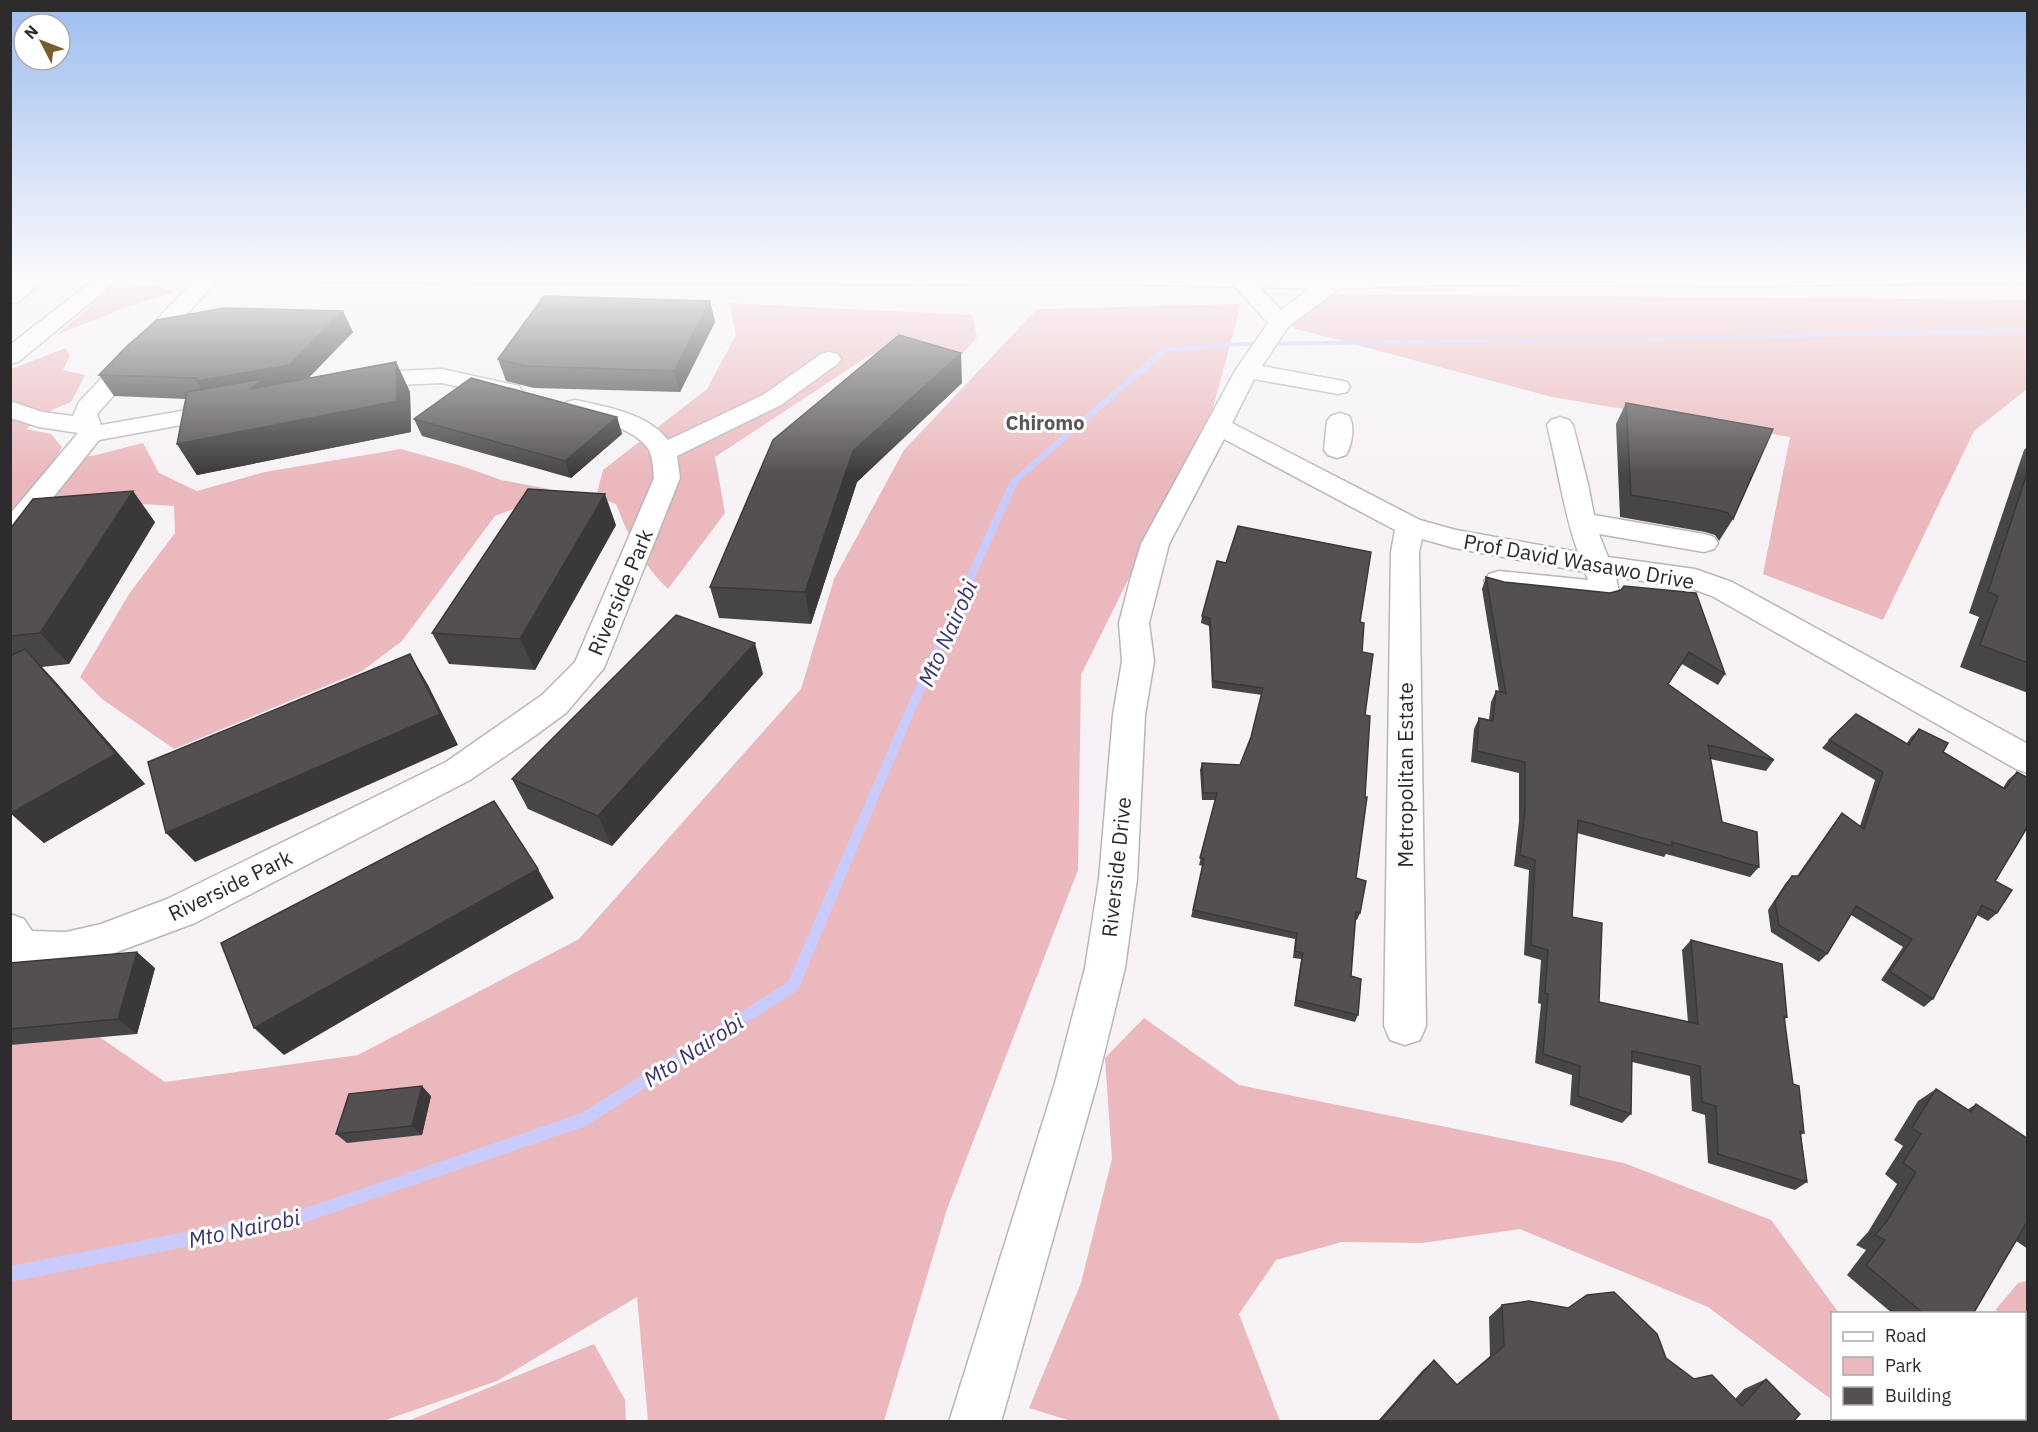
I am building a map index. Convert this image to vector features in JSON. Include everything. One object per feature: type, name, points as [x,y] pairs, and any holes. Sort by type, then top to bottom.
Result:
[{"type":"main road","points":[[10,357],[29,342]]},
{"type":"main road","points":[[90,430],[85,414],[88,407],[150,342]]},
{"type":"main road","name":"Riverside Drive","points":[[975,1422],[1076,1083],[1105,968],[1118,879],[1129,715],[1138,661],[1134,623],[1144,580],[1155,544],[1268,342]]},
{"type":"main road","points":[[1266,344],[1338,387]]},
{"type":"main road","points":[[339,388],[396,378],[442,376],[618,418],[656,441],[664,452],[772,400],[829,359]]},
{"type":"main road","points":[[10,408],[26,416],[47,422],[90,430],[250,405]]},
{"type":"main road","points":[[1337,450],[1340,421]]},
{"type":"main road","points":[[1499,581],[1604,592],[1605,588],[1581,522],[1575,484],[1560,426]]},
{"type":"main road","name":"Prof David Wasawo Drive","points":[[1220,427],[1410,526],[1454,539],[1597,565],[1695,579],[1722,589],[2028,759]]},
{"type":"main road","points":[[10,532],[90,430]]},
{"type":"main road","name":"Riverside Park","points":[[10,931],[22,948],[66,949],[101,941],[182,911],[458,771],[518,731],[554,704],[588,668],[667,478],[664,452]]},
{"type":"main road","points":[[1581,522],[1704,543]]},
{"type":"main road","name":"Metropolitan Estate","points":[[1405,1026],[1405,552],[1410,526]]},
{"type":"green space","points":[[732,342],[973,342],[957,360],[924,351],[870,355],[715,457],[725,513],[668,589],[637,550],[616,504],[596,497],[603,470],[707,389]]},
{"type":"green space","points":[[1006,342],[1231,342],[1213,408],[1081,675],[1078,870],[947,1209],[884,1421],[648,1421],[637,1297],[497,1381],[383,1421],[11,1421],[10,945],[37,994],[165,1082],[358,1055],[579,939],[801,689],[834,579],[904,450]]},
{"type":"green space","points":[[1345,342],[2027,342],[2027,389],[1974,431],[1883,620],[1763,574],[1790,437],[1552,397]]},
{"type":"green space","points":[[66,348],[70,356],[63,370],[85,375],[71,402],[54,409],[26,429],[51,434],[62,447],[54,462],[96,455],[143,443],[159,473],[197,491],[265,472],[401,449],[462,466],[501,480],[549,489],[534,501],[495,516],[402,641],[362,671],[174,749],[102,699],[80,677],[129,594],[175,533],[174,506],[109,502],[11,543],[11,369]]},
{"type":"green space","points":[[1144,1018],[1239,1085],[1624,1163],[1771,1220],[1838,1312],[1831,1312],[1831,1399],[1708,1307],[1520,1229],[1422,1243],[1342,1242],[1276,1260],[1239,1314],[1280,1421],[1071,1421],[1029,1408],[1081,1283],[1112,1159],[1105,1058]]},
{"type":"green space","points":[[2027,1281],[2027,1421],[1986,1421],[2026,1420],[2026,1312],[1998,1312],[1996,1309],[2018,1283]]},
{"type":"green space","points":[[594,1344],[625,1400],[626,1421],[408,1421]]},
{"type":"building","points":[[132,342],[312,342],[289,365],[196,381],[197,378],[99,375]]},
{"type":"building","points":[[511,342],[689,342],[674,371],[526,366],[498,359]]},
{"type":"building","points":[[891,342],[923,342],[961,353],[853,451],[805,592],[710,587],[773,440]]},
{"type":"building","points":[[396,362],[397,401],[177,444],[187,392],[262,379],[251,389]]},
{"type":"building","points":[[471,378],[617,417],[565,461],[414,419]]},
{"type":"building","points":[[1626,403],[1773,429],[1733,519],[1728,513],[1718,510],[1631,495]]},
{"type":"building","points":[[2028,470],[2028,663],[1980,645],[1998,596],[1988,592]]},
{"type":"building","points":[[528,489],[605,494],[520,639],[432,633]]},
{"type":"building","points":[[133,491],[40,633],[10,636],[10,529],[33,499]]},
{"type":"building","points":[[1238,526],[1371,552],[1360,622],[1364,623],[1362,652],[1373,654],[1365,715],[1370,716],[1365,797],[1367,797],[1356,878],[1366,881],[1360,913],[1356,912],[1351,976],[1361,979],[1358,1015],[1296,1000],[1303,953],[1295,951],[1297,933],[1193,910],[1204,859],[1200,858],[1217,793],[1203,793],[1202,763],[1240,765],[1251,737],[1263,688],[1213,681],[1210,618],[1202,616],[1217,561],[1226,563]]},
{"type":"building","points":[[1486,577],[1504,582],[1610,593],[1621,590],[1624,586],[1696,593],[1725,674],[1689,652],[1668,684],[1774,760],[1708,745],[1722,822],[1757,832],[1759,867],[1672,842],[1672,846],[1578,820],[1572,917],[1602,923],[1599,1002],[1698,1024],[1691,940],[1782,964],[1787,1017],[1784,1016],[1793,1084],[1799,1086],[1804,1133],[1800,1131],[1807,1182],[1718,1154],[1716,1106],[1702,1102],[1700,1066],[1632,1051],[1631,1114],[1578,1096],[1580,1066],[1543,1054],[1548,994],[1545,993],[1548,950],[1531,945],[1535,860],[1520,855],[1525,811],[1525,762],[1477,751],[1479,718],[1493,721],[1496,691],[1506,693]]},
{"type":"building","points":[[676,615],[755,643],[598,816],[512,779]]},
{"type":"building","points":[[25,649],[116,754],[11,813],[10,656]]},
{"type":"building","points":[[410,654],[440,714],[166,833],[148,762]]},
{"type":"building","points":[[1856,714],[1909,745],[1919,729],[1948,743],[1943,752],[2005,789],[2017,772],[2028,778],[2028,826],[1995,881],[2012,890],[1997,913],[1982,905],[1933,999],[1890,972],[1912,939],[1856,906],[1827,954],[1779,925],[1775,902],[1792,876],[1799,876],[1842,813],[1864,829],[1883,772],[1829,740]]},
{"type":"building","points":[[494,801],[538,869],[254,1028],[221,943]]},
{"type":"building","points":[[137,952],[118,1019],[10,1029],[10,963]]},
{"type":"building","points":[[422,1086],[412,1126],[336,1134],[349,1094]]},
{"type":"building","points":[[1936,1089],[1971,1112],[1976,1104],[2028,1139],[2028,1223],[1974,1312],[1922,1312],[1866,1265],[1885,1240],[1875,1235],[1887,1221],[1916,1172],[1903,1163],[1921,1134],[1912,1128]]},
{"type":"building","points":[[1614,1292],[1657,1334],[1666,1358],[1694,1379],[1712,1375],[1742,1406],[1766,1379],[1800,1414],[1793,1422],[1382,1422],[1381,1420],[1434,1360],[1457,1385],[1504,1346],[1502,1305],[1529,1301],[1568,1308],[1587,1295]]},
{"type":"waterway","name":"Mto Nairobi","points":[[10,1274],[300,1217],[586,1119],[793,986],[909,713],[1014,481],[1165,350],[1241,344],[1411,342]]},
{"type":"district","name":"Chiromo","points":[[1045,422]]}]
